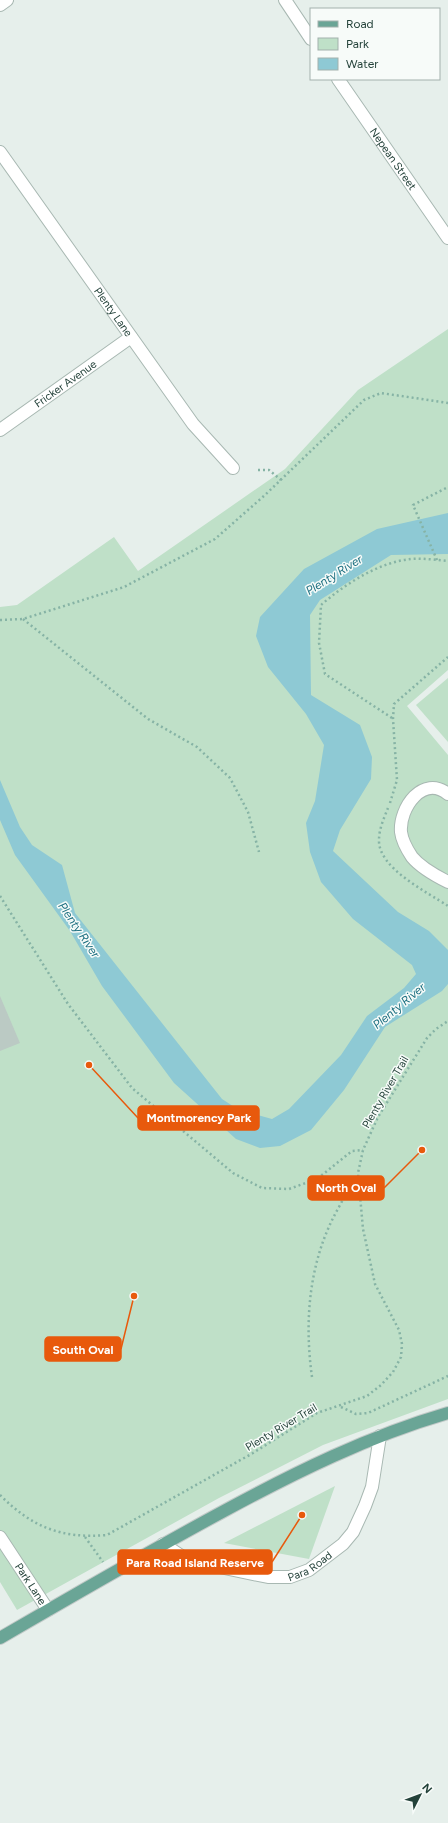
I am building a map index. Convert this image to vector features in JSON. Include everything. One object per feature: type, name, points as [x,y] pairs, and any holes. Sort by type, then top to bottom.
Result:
[{"type":"main road","points":[[0,1638],[163,1544],[277,1483],[380,1436],[448,1413]]},
{"type":"street","points":[[0,5],[7,0]]},
{"type":"street","points":[[285,0],[310,38]]},
{"type":"street","name":"Nepean Street","points":[[339,80],[448,238]]},
{"type":"street","name":"Plenty Lane","points":[[0,152],[193,424],[232,468]]},
{"type":"street","name":"Fricker Avenue","points":[[0,430],[131,337]]},
{"type":"street","points":[[448,794],[440,788],[429,787],[420,792],[408,807],[401,823],[401,834],[413,858],[434,875],[448,882]]},
{"type":"street","name":"Para Road","points":[[163,1544],[183,1557],[196,1562],[268,1577],[290,1577],[309,1570],[344,1544],[359,1521],[372,1487],[380,1436]]},
{"type":"street","name":"Park Lane","points":[[0,1537],[48,1610]]},
{"type":"path","points":[[0,620],[23,618],[124,587],[215,539],[281,480],[364,400],[381,393],[448,404]]},
{"type":"path","points":[[258,470],[269,470],[281,480]]},
{"type":"path","points":[[437,560],[414,505],[448,487]]},
{"type":"path","points":[[393,718],[386,716],[325,674],[319,643],[322,605],[356,580],[394,562],[411,559],[448,561]]},
{"type":"path","points":[[23,618],[148,719],[197,746],[230,778],[248,812],[259,852]]},
{"type":"path","points":[[0,896],[68,1004],[132,1088],[233,1173],[262,1188],[289,1189],[309,1182],[322,1175],[352,1151],[363,1150]]},
{"type":"path","name":"Plenty River Trail","points":[[0,1495],[26,1517],[54,1531],[85,1537],[107,1535],[253,1453],[317,1413],[367,1396],[381,1385],[392,1372],[401,1357],[402,1344],[399,1330],[376,1284],[372,1270],[363,1229],[358,1173],[363,1150],[378,1117],[427,1038],[436,1029],[448,1021]]},
{"type":"path","points":[[312,1377],[308,1349],[308,1328],[317,1258],[324,1235],[336,1212],[348,1191],[358,1185]]},
{"type":"path","points":[[341,1406],[356,1414],[368,1413],[448,1376]]},
{"type":"path","points":[[85,1537],[112,1574]]},
{"type":"green space","points":[[448,329],[448,670],[407,706],[448,755],[448,1399],[323,1445],[219,1498],[17,1610],[0,1582],[0,607],[17,605],[114,537],[138,571],[285,469],[358,390]]},
{"type":"green space","points":[[448,678],[448,742],[416,705]]},
{"type":"green space","points":[[335,1486],[309,1559],[224,1543]]},
{"type":"water","name":"Plenty River","points":[[448,513],[448,554],[391,555],[320,600],[310,615],[311,695],[360,725],[372,757],[371,779],[340,830],[333,851],[398,912],[429,931],[448,950],[448,984],[442,991],[385,1027],[344,1090],[311,1130],[280,1146],[260,1148],[236,1139],[174,1083],[102,986],[70,931],[15,855],[0,820],[0,780],[20,827],[32,845],[62,865],[75,913],[222,1099],[239,1110],[272,1119],[289,1109],[341,1055],[367,1016],[404,988],[416,974],[412,965],[353,919],[321,882],[310,852],[306,823],[315,801],[324,745],[306,714],[268,667],[256,636],[260,617],[304,569],[377,529]]},
{"type":"building","points":[[0,996],[20,1043],[0,1051]]},
{"type":"place","name":"Montmorency Park","points":[[89,1065]]},
{"type":"place","name":"North Oval","points":[[422,1150]]},
{"type":"place","name":"South Oval","points":[[134,1296]]},
{"type":"place","name":"Para Road Island Reserve","points":[[302,1515]]}]
